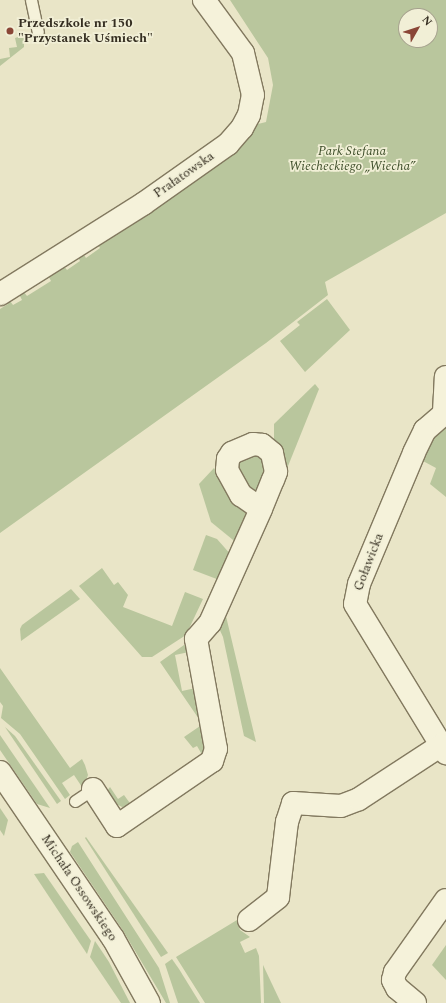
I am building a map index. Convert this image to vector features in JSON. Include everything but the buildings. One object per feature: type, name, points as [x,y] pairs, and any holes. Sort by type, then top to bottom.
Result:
[{"type":"street","name":"Prałatowska","points":[[0,294],[143,204],[228,144],[242,128],[249,115],[253,95],[243,53],[204,0]]},
{"type":"street","points":[[445,412],[446,377]]},
{"type":"street","name":"Goławicka","points":[[443,750],[355,604],[359,584],[414,453],[425,430],[445,412]]},
{"type":"street","points":[[93,789],[117,826],[212,761],[216,749],[196,639],[210,623],[261,509]]},
{"type":"street","points":[[249,920],[278,897],[287,822],[293,803],[341,806],[359,799],[443,750]]},
{"type":"street","name":"Michała Ossowskiego","points":[[1,774],[113,938],[150,1003]]},
{"type":"street","points":[[415,1003],[397,988],[394,976],[446,900]]},
{"type":"lane","points":[[30,0],[38,32]]},
{"type":"lane","points":[[75,802],[93,789]]},
{"type":"green space","name":"Park Stefana Wiecheckiego „Wiecha”","points":[[230,0],[446,0],[446,213],[325,282],[328,295],[266,343],[0,533],[0,309],[8,304],[5,298],[7,297],[13,305],[22,300],[19,294],[23,291],[27,296],[51,281],[48,275],[63,265],[67,270],[80,261],[77,255],[82,252],[86,258],[100,248],[97,243],[222,162],[219,158],[253,121],[258,124],[266,122],[273,85],[268,58]]},
{"type":"green space","points":[[24,35],[24,47],[0,66],[0,59],[10,57],[9,48],[17,47],[15,38]]},
{"type":"green space","points":[[327,299],[350,330],[305,372],[280,341],[300,325],[297,322]]},
{"type":"green space","points":[[315,384],[319,389],[284,476],[274,446],[274,424]]},
{"type":"green space","points":[[446,425],[446,497],[430,484],[436,468],[423,461],[434,433]]},
{"type":"green space","points":[[258,453],[269,466],[255,495],[237,474],[237,463],[241,456]]},
{"type":"green space","points":[[214,468],[247,514],[238,544],[211,522],[199,484]]},
{"type":"green space","points":[[206,535],[217,539],[232,556],[222,581],[193,570]]},
{"type":"green space","points":[[102,568],[114,585],[118,582],[128,595],[123,607],[172,626],[185,592],[203,599],[186,635],[152,657],[142,657],[79,586]]},
{"type":"green space","points":[[71,589],[80,599],[21,641],[20,629],[22,625]]},
{"type":"green space","points":[[225,612],[256,742],[244,736],[223,637],[217,624]]},
{"type":"green space","points":[[184,645],[188,646],[189,652],[175,655],[182,691],[196,688],[201,722],[160,662]]},
{"type":"green space","points":[[0,668],[70,768],[82,759],[85,765],[88,775],[84,786],[82,787],[74,775],[62,783],[70,795],[65,799],[20,734],[1,718],[3,706],[0,702]]},
{"type":"green space","points":[[203,724],[209,744],[204,758],[197,746],[193,748],[184,737]]},
{"type":"green space","points":[[5,727],[15,736],[61,801],[57,804]]},
{"type":"green space","points":[[0,735],[50,808],[37,804],[0,750]]},
{"type":"green space","points":[[110,787],[118,799],[124,795],[132,806],[122,807],[111,801],[107,791]]},
{"type":"green space","points":[[0,808],[8,820],[4,836],[0,830]]},
{"type":"green space","points":[[86,837],[168,953],[161,957],[85,838]]},
{"type":"green space","points":[[78,842],[159,968],[170,1003],[166,1003],[122,929],[70,852],[72,846]]},
{"type":"green space","points":[[44,873],[91,941],[87,954],[34,874]]},
{"type":"green space","points":[[237,920],[240,930],[250,937],[240,942],[245,953],[256,948],[259,956],[261,1003],[205,1003],[176,957]]},
{"type":"green space","points":[[95,941],[109,962],[130,1003],[121,1003],[90,957]]},
{"type":"green space","points":[[446,945],[446,980],[432,965]]},
{"type":"green space","points":[[172,959],[200,1003],[178,1003],[165,964]]},
{"type":"green space","points":[[263,965],[281,1003],[264,1003]]},
{"type":"place","name":"Przedszkole nr 150 \"Przystanek Uśmiech\"","points":[[10,31]]}]
